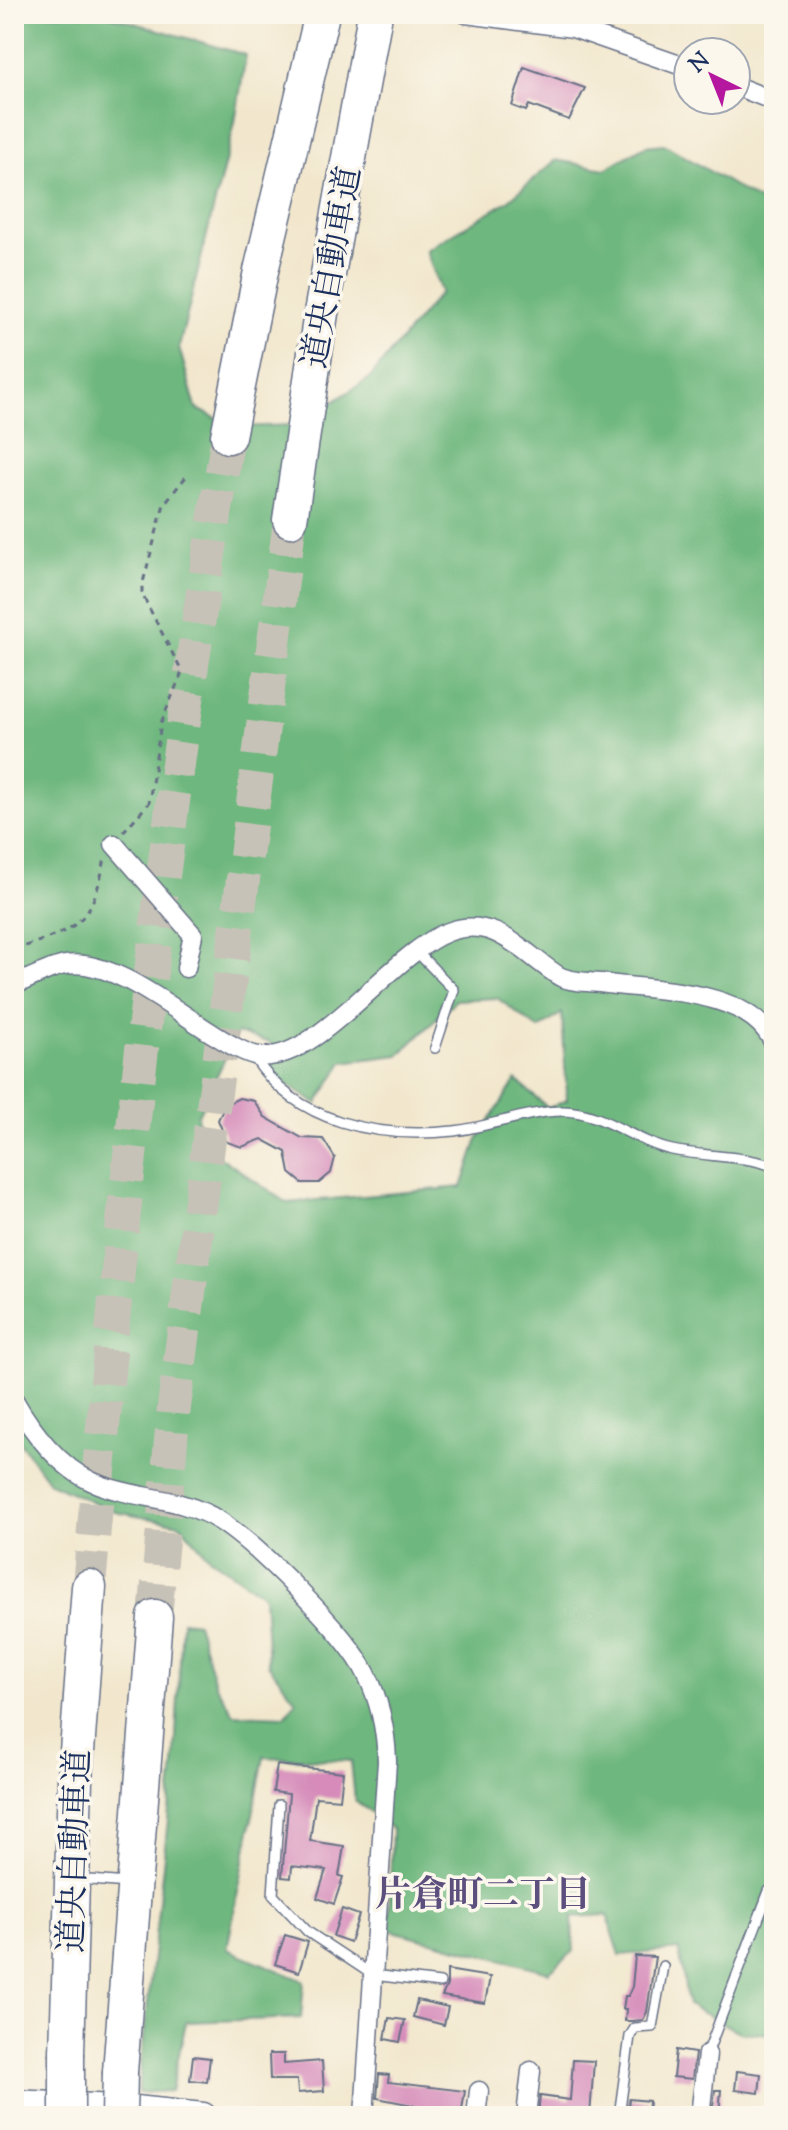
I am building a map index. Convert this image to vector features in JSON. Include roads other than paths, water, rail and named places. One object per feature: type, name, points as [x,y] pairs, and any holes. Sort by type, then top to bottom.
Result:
[{"type":"highway","name":"道央自動車道","points":[[228,436],[261,271],[322,14]]},
{"type":"highway","name":"道央自動車道","points":[[290,520],[321,313],[375,14]]},
{"type":"highway","name":"道央自動車道","points":[[67,2116],[70,1878],[89,1587]]},
{"type":"highway","name":"道央自動車道","points":[[119,2116],[133,1884],[155,1617]]},
{"type":"main road","points":[[14,2103],[203,2116]]},
{"type":"street","points":[[466,14],[573,28],[672,62]]},
{"type":"street","points":[[752,90],[772,94]]},
{"type":"street","points":[[114,844],[193,935],[186,968]]},
{"type":"street","points":[[14,985],[66,965],[110,971],[252,1054],[269,1056],[311,1040],[417,952],[447,932],[488,929],[507,936],[562,978],[714,999],[742,1007],[768,1029],[774,1044]]},
{"type":"street","points":[[14,1400],[35,1436],[91,1482],[171,1499],[220,1521],[312,1605],[366,1672],[385,1729],[387,1761],[364,2116]]},
{"type":"street","points":[[700,2116],[707,2054]]},
{"type":"street","points":[[526,2116],[531,2071]]},
{"type":"street","points":[[476,2116],[479,2091]]},
{"type":"lane","points":[[417,952],[454,990],[435,1048]]},
{"type":"lane","points":[[252,1054],[268,1078],[334,1121],[358,1129],[454,1131],[561,1111],[597,1118],[668,1149],[774,1167]]},
{"type":"lane","points":[[279,1805],[273,1895],[308,1932],[373,1975],[440,1983]]},
{"type":"lane","points":[[70,1878],[133,1884]]},
{"type":"lane","points":[[707,2054],[769,1891],[774,1887]]},
{"type":"lane","points":[[619,2116],[630,2036],[635,2028],[652,2027],[663,1966]]},
{"type":"tunnel","points":[[89,1587],[115,1298],[146,1010],[184,722],[228,436]]},
{"type":"tunnel","points":[[155,1617],[174,1407],[290,520]]},
{"type":"district","name":"片倉町二丁目","points":[[483,1893]]}]
